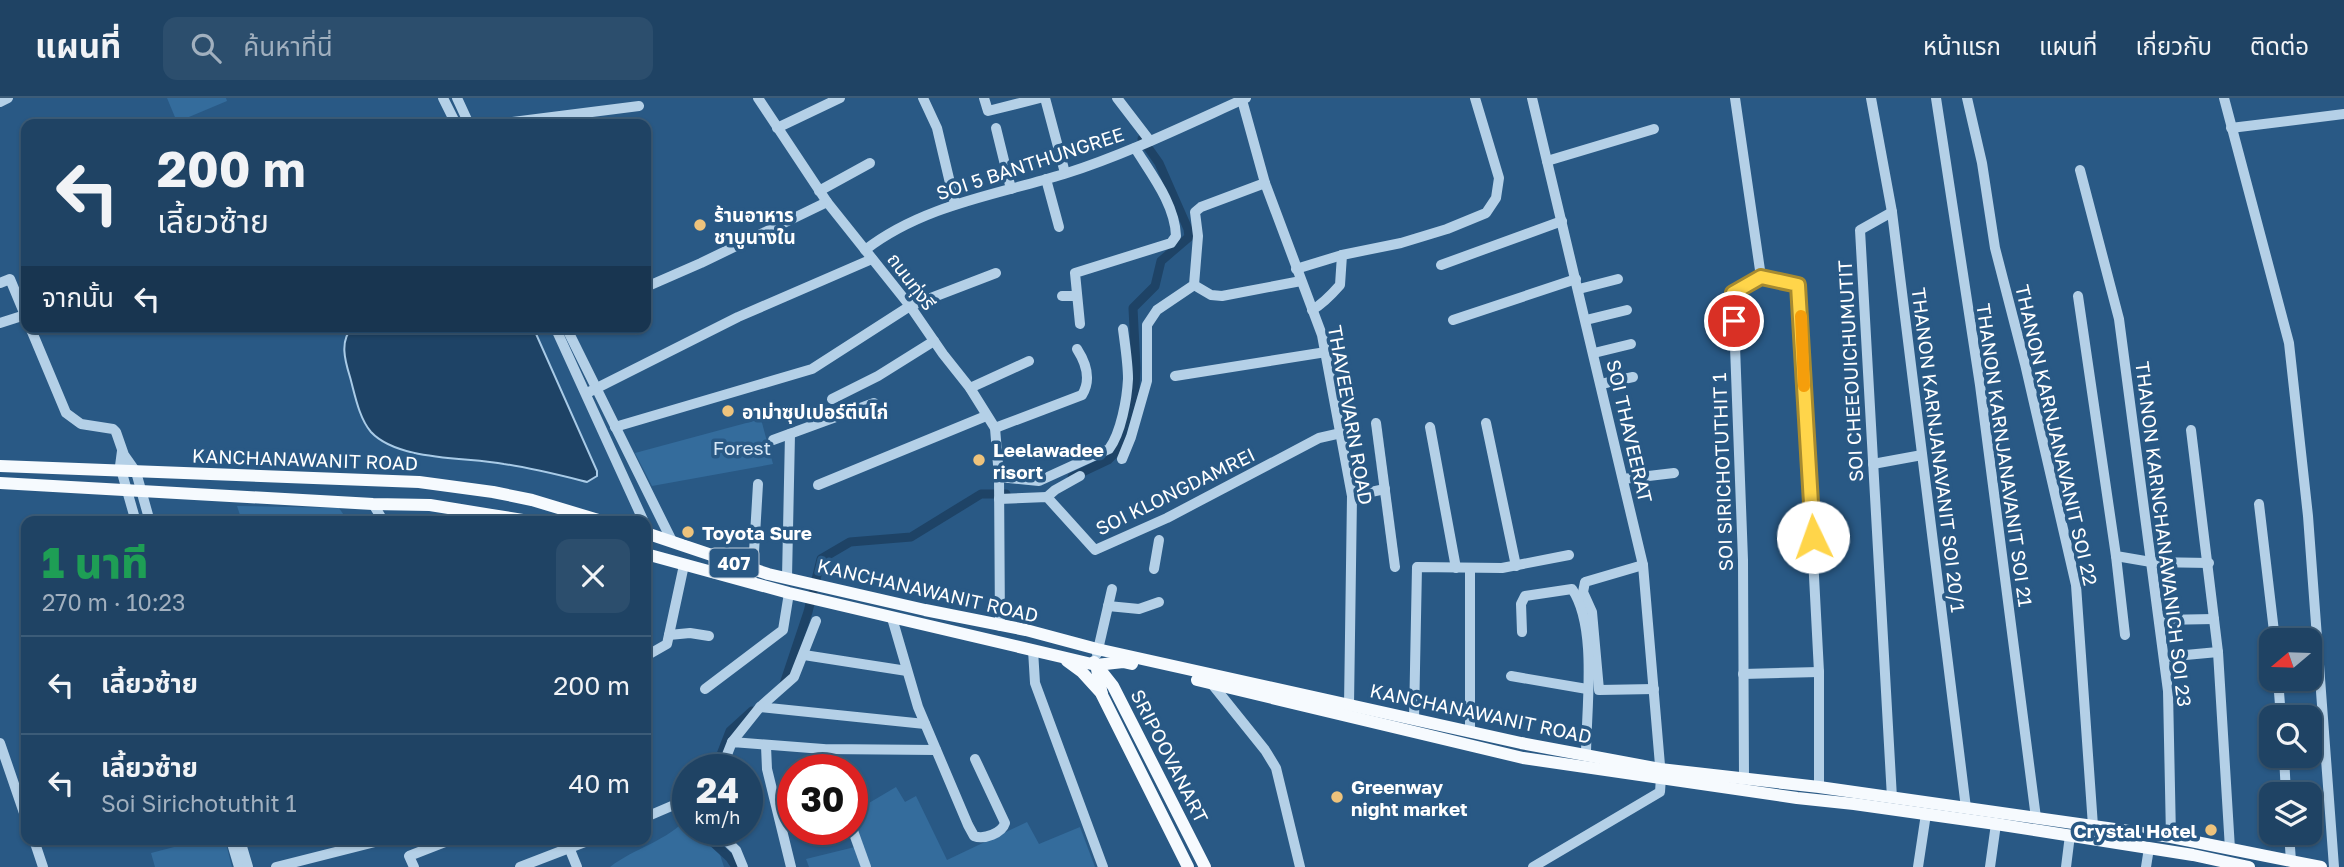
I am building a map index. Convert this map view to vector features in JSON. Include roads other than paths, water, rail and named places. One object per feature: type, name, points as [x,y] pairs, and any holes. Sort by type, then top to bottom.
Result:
[{"type":"main road","name":"KANCHANAWANIT ROAD","points":[[0,466],[419,482],[532,500],[585,516]]},
{"type":"main road","name":"KANCHANAWANIT ROAD","points":[[0,483],[430,505],[498,516]]},
{"type":"main road","name":"KANCHANAWANIT ROAD","points":[[651,531],[753,569],[791,579],[1026,630],[1213,684],[1522,758],[1819,788],[1966,808],[1996,818],[2071,829],[2093,826],[2171,837],[2321,867]]},
{"type":"main road","points":[[668,560],[672,541]]},
{"type":"main road","name":"KANCHANAWANIT ROAD","points":[[651,555],[792,594],[1096,665]]},
{"type":"main road","name":"SRIPOOVANART","points":[[1069,642],[1087,654],[1113,686],[1205,867]]},
{"type":"main road","points":[[1061,656],[1082,672],[1102,695]]},
{"type":"main road","name":"KANCHANAWANIT ROAD","points":[[1125,659],[1661,773],[1797,798],[1926,814],[2036,818],[2149,848],[2249,867]]},
{"type":"main road","points":[[1096,665],[1125,659]]},
{"type":"main road","points":[[1113,686],[1113,675],[1125,659]]},
{"type":"main road","name":"SRIPOOVANART","points":[[1096,665],[1102,695],[1188,867]]},
{"type":"street","points":[[0,102],[8,98]]},
{"type":"street","points":[[443,98],[454,119]]},
{"type":"street","points":[[457,98],[467,119]]},
{"type":"street","name":"ถนนทุ่งรี","points":[[758,98],[819,191],[910,306],[970,388],[995,428]]},
{"type":"street","points":[[777,128],[840,98]]},
{"type":"street","points":[[923,98],[937,128],[956,204]]},
{"type":"street","points":[[984,98],[988,111],[1040,98]]},
{"type":"street","points":[[1045,98],[1065,173]]},
{"type":"street","points":[[1117,98],[1150,141]]},
{"type":"street","points":[[1296,269],[1342,255],[1401,243],[1447,229],[1486,213],[1496,198],[1499,178],[1475,98]]},
{"type":"street","name":"SOI THAVEERAT","points":[[1532,98],[1643,565],[1661,773]]},
{"type":"street","points":[[1735,98],[1761,277],[1796,284],[1799,289],[1819,673],[1819,788]]},
{"type":"street","name":"THANON KARNJANAVANIT SOI 20/1","points":[[1871,98],[1892,212],[1966,808]]},
{"type":"street","name":"THANON KARNJANAVANIT SOI 21","points":[[1936,98],[1980,385],[2036,818]]},
{"type":"street","name":"THANON KARNJANAVANIT SOI 22","points":[[1968,98],[1982,163],[1995,248],[2076,585],[2093,826]]},
{"type":"street","points":[[2224,98],[2289,343],[2308,516],[2334,867]]},
{"type":"street","name":"SOI 5 BANTHUNGREE","points":[[591,391],[869,254],[926,214],[1065,173],[1135,148],[1238,100]]},
{"type":"street","name":"THAVEEVARN ROAD","points":[[1238,100],[1326,352],[1352,496],[1349,706]]},
{"type":"street","points":[[536,119],[639,106]]},
{"type":"street","points":[[2231,128],[2344,114]]},
{"type":"street","points":[[996,128],[1012,189]]},
{"type":"street","points":[[1547,161],[1654,129]]},
{"type":"street","points":[[1080,324],[1075,273],[1171,243],[1176,236],[1174,223],[1160,188],[1135,148]]},
{"type":"street","points":[[819,191],[870,163]]},
{"type":"street","name":"THANON KARNCHANAWANICH SOI 23","points":[[2080,170],[2119,319],[2168,691],[2171,837]]},
{"type":"street","points":[[1046,179],[1059,227]]},
{"type":"street","points":[[1194,285],[1198,236],[1195,212],[1201,207],[1265,183]]},
{"type":"street","points":[[651,283],[701,263],[827,202]]},
{"type":"street","name":"SOI CHEEOUICHUMUTIT","points":[[1892,212],[1860,230],[1892,798]]},
{"type":"street","points":[[1441,265],[1562,221]]},
{"type":"street","points":[[1312,310],[1321,305],[1340,285],[1342,255]]},
{"type":"street","points":[[615,427],[812,369],[910,306],[996,273]]},
{"type":"street","name":"SOI SIRICHOTUTHIT 1","points":[[1744,780],[1742,560],[1733,293],[1761,277]]},
{"type":"street","points":[[0,283],[10,279],[21,307]]},
{"type":"street","points":[[1453,320],[1578,284],[1618,279]]},
{"type":"street","points":[[1194,285],[1211,295],[1222,296],[1301,281]]},
{"type":"street","points":[[1122,459],[1131,437],[1147,325],[1157,310],[1194,285]]},
{"type":"street","points":[[1062,296],[1076,296]]},
{"type":"street","points":[[2078,296],[2125,635]]},
{"type":"street","points":[[1586,320],[1627,310]]},
{"type":"street","points":[[0,323],[21,318]]},
{"type":"street","points":[[999,482],[1040,481],[1109,449],[1138,379],[1124,329]]},
{"type":"street","points":[[33,333],[66,413],[81,424],[115,430],[122,451],[136,472],[148,516]]},
{"type":"street","points":[[566,333],[641,516]]},
{"type":"street","points":[[832,399],[912,356],[934,341]]},
{"type":"street","points":[[1594,353],[1631,344]]},
{"type":"street","points":[[1000,626],[999,482],[995,428],[1082,395],[1086,388],[1087,368],[1077,349]]},
{"type":"street","points":[[1175,376],[1326,352]]},
{"type":"street","points":[[970,388],[1028,361]]},
{"type":"street","points":[[1601,384],[1633,377]]},
{"type":"street","points":[[591,391],[615,427],[672,541]]},
{"type":"street","points":[[773,440],[874,403]]},
{"type":"street","points":[[818,485],[986,416]]},
{"type":"street","points":[[1376,423],[1395,567]]},
{"type":"street","points":[[1486,423],[1516,566]]},
{"type":"street","points":[[1430,427],[1456,568]]},
{"type":"street","points":[[2191,430],[2218,652],[2230,849]]},
{"type":"street","name":"SOI KLONGDAMREI","points":[[1047,497],[1095,550],[1167,518],[1319,438],[1340,433]]},
{"type":"street","points":[[790,435],[791,579]]},
{"type":"street","points":[[122,451],[119,463],[134,516]]},
{"type":"street","points":[[1873,464],[1922,455]]},
{"type":"street","points":[[1623,480],[1674,473]]},
{"type":"street","points":[[999,499],[1047,497],[1080,476]]},
{"type":"street","points":[[753,569],[758,484]]},
{"type":"street","points":[[1352,496],[1385,489]]},
{"type":"street","points":[[373,504],[380,516]]},
{"type":"street","points":[[2259,504],[2274,628]]},
{"type":"street","points":[[1154,569],[1159,540]]},
{"type":"street","points":[[1414,719],[1418,567],[1502,568],[1569,555]]},
{"type":"street","points":[[2116,556],[2151,562],[2209,563]]},
{"type":"street","points":[[651,653],[665,646],[684,565]]},
{"type":"street","points":[[1643,565],[1585,582],[1583,592],[1591,612],[1599,690],[1654,690]]},
{"type":"street","points":[[1470,568],[1470,732]]},
{"type":"street","points":[[1096,665],[1097,649],[1112,589]]},
{"type":"street","points":[[1522,632],[1521,604],[1525,596],[1573,589],[1584,613],[1587,633],[1586,755]]},
{"type":"street","points":[[705,689],[783,629],[792,594]]},
{"type":"street","points":[[1108,607],[1139,609],[1159,602]]},
{"type":"street","points":[[892,618],[925,724],[972,831],[976,837],[983,838],[1004,829],[1006,823],[975,759]]},
{"type":"street","points":[[2160,620],[2214,619]]},
{"type":"street","points":[[727,754],[732,742],[760,707],[791,680],[804,655],[816,621]]},
{"type":"street","points":[[669,635],[690,633],[709,636]]},
{"type":"street","points":[[1033,650],[1035,683],[1103,867]]},
{"type":"street","points":[[2164,657],[2218,652]]},
{"type":"street","points":[[804,655],[907,671]]},
{"type":"street","points":[[1743,674],[1819,673]]},
{"type":"street","points":[[1511,676],[1587,689]]},
{"type":"street","points":[[1213,684],[1276,768],[1300,867]]},
{"type":"street","points":[[760,707],[925,724]]},
{"type":"street","points":[[732,742],[823,749],[936,750]]},
{"type":"street","points":[[0,743],[21,804]]},
{"type":"street","points":[[766,746],[768,769],[790,867]]},
{"type":"street","points":[[823,749],[825,754]]},
{"type":"street","points":[[1532,867],[1660,792],[1661,773]]},
{"type":"street","points":[[651,815],[672,806]]},
{"type":"street","points":[[1918,867],[1926,814]]},
{"type":"street","points":[[1990,867],[1996,818]]},
{"type":"street","points":[[2066,867],[2071,829]]},
{"type":"street","points":[[36,845],[43,867]]},
{"type":"street","points":[[232,845],[239,867]]},
{"type":"street","points":[[241,845],[248,867]]},
{"type":"street","points":[[276,867],[344,845]]},
{"type":"street","points":[[414,867],[409,856],[437,845]]},
{"type":"street","points":[[520,867],[566,845]]},
{"type":"street","points":[[568,845],[577,867]]},
{"type":"street","points":[[731,845],[736,850],[743,867]]},
{"type":"street","points":[[858,845],[866,867]]},
{"type":"street","points":[[2290,845],[2291,861]]},
{"type":"street","points":[[2146,867],[2149,848]]},
{"type":"waterway","points":[[1072,477],[1108,460],[1117,451],[1135,389],[1133,308],[1155,286],[1161,261],[1189,237],[1159,163],[1142,139]]},
{"type":"waterway","points":[[784,684],[808,612],[821,559],[850,542],[911,537],[981,494],[1006,494]]},
{"type":"waterway","points":[[721,754],[730,731],[752,711]]},
{"type":"waterway","points":[[716,845],[736,867]]},
{"type":"place","name":"ร้านอาหาร ชาบูนางใน","points":[[700,225]]},
{"type":"place","name":"อาม่าซุปเปอร์ตีนไก่","points":[[728,411]]},
{"type":"place","name":"Leelawadee risort","points":[[979,460]]},
{"type":"place","name":"Toyota Sure","points":[[688,532]]},
{"type":"place","name":"Greenway night market","points":[[1337,797]]},
{"type":"place","name":"Crystal Hotel","points":[[2211,830]]},
{"type":"park label","name":"Forest","points":[[742,447]]}]
